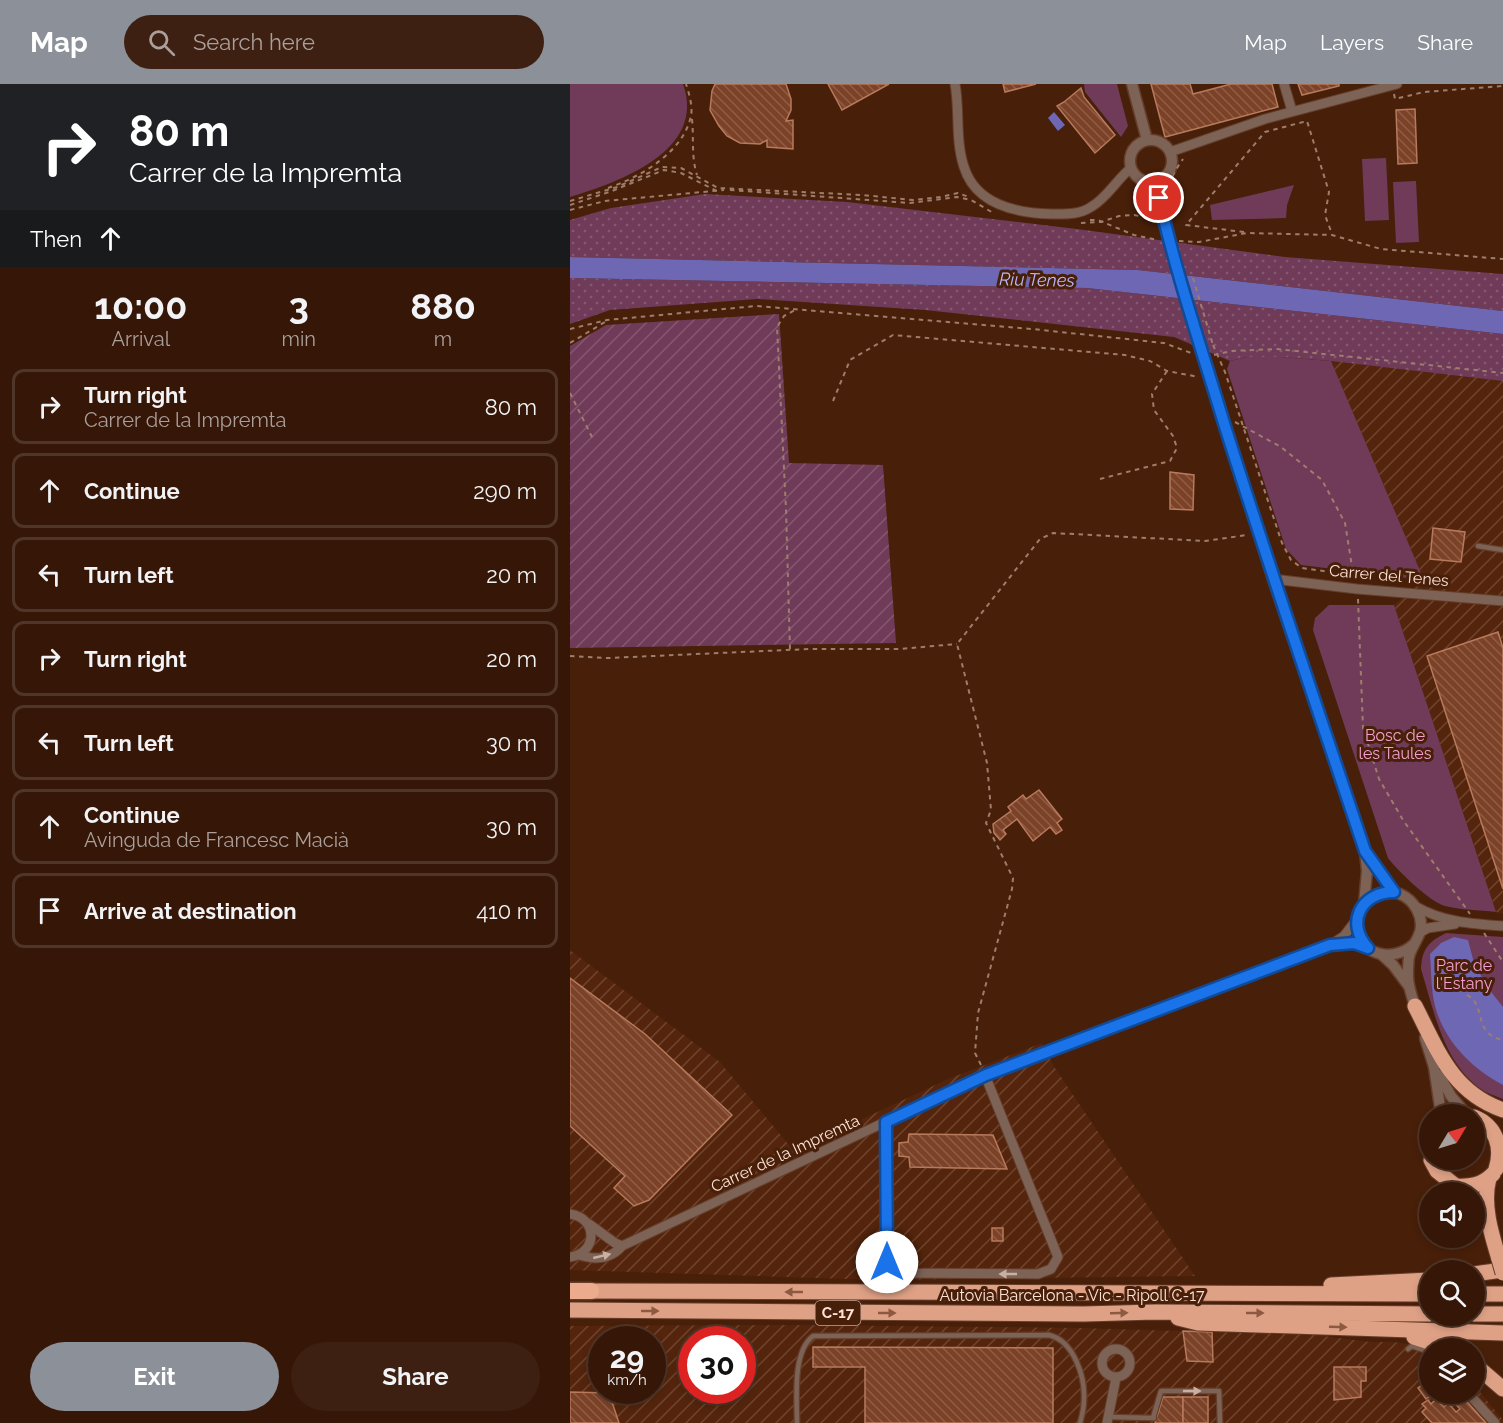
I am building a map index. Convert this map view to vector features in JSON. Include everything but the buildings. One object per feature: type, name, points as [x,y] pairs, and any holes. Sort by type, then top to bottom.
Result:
[{"type":"highway","points":[[1415,1006],[1442,1058],[1458,1081],[1479,1099],[1503,1110]]},
{"type":"highway","points":[[1485,1122],[1498,1132],[1500,1156],[1487,1187],[1487,1202],[1492,1235],[1502,1268],[1485,1272]]},
{"type":"highway","points":[[1436,1170],[1451,1182]]},
{"type":"highway","points":[[1480,1182],[1496,1170]]},
{"type":"highway","points":[[1485,1223],[1492,1235]]},
{"type":"highway","points":[[1157,1294],[1249,1287],[1419,1280]]},
{"type":"highway","name":"Autovia Barcelona - Vic - Ripoll C-17","points":[[570,1291],[1419,1294]]},
{"type":"highway","points":[[1485,1294],[1503,1294]]},
{"type":"highway","name":"Autovia Barcelona - Vic - Ripoll C-17","points":[[570,1310],[1419,1314]]},
{"type":"highway","points":[[1155,1312],[1198,1323],[1503,1333]]},
{"type":"highway","points":[[1485,1314],[1503,1314]]},
{"type":"highway","points":[[1382,1330],[1419,1338]]},
{"type":"highway","points":[[1485,1373],[1503,1389]]},
{"type":"street","points":[[955,84],[959,140],[964,167],[977,190],[998,205],[1013,210],[1039,213],[1081,212],[1093,206],[1131,168]]},
{"type":"street","points":[[1132,84],[1147,140]]},
{"type":"street","points":[[1284,84],[1292,111]]},
{"type":"street","points":[[1170,152],[1361,88],[1394,85]]},
{"type":"street","points":[[1147,140],[1161,142],[1170,152],[1172,165],[1170,171],[1161,180],[1155,182],[1138,178],[1131,168],[1132,151],[1147,140]]},
{"type":"street","points":[[1155,182],[1203,353],[1273,579],[1365,851],[1367,871],[1364,904],[1357,919],[1344,936],[1330,945]]},
{"type":"street","name":"Carrer del Tenes","points":[[1273,579],[1357,589],[1503,601]]},
{"type":"street","points":[[1365,851],[1394,892]]},
{"type":"street","points":[[1364,904],[1377,894],[1394,892],[1429,914],[1464,923]]},
{"type":"street","points":[[1408,985],[1409,957],[1419,933],[1420,920],[1415,906]]},
{"type":"street","points":[[1357,919],[1359,935],[1368,948]]},
{"type":"street","points":[[1419,933],[1443,925],[1464,923],[1503,926]]},
{"type":"street","points":[[1330,945],[1354,943],[1381,954],[1393,965],[1408,985],[1434,1067],[1440,1104]]},
{"type":"street","points":[[1381,954],[1402,953],[1414,944]]},
{"type":"street","name":"Carrer de la Impremta","points":[[574,1256],[591,1259],[606,1257],[622,1246],[986,1075],[1330,945]]},
{"type":"street","points":[[1434,1067],[1458,1104]]},
{"type":"street","points":[[886,1122],[887,1262],[893,1273],[1038,1274],[1052,1269],[1058,1257],[986,1075]]},
{"type":"street","points":[[570,1207],[590,1227],[591,1240],[584,1252],[574,1256]]},
{"type":"street","points":[[578,1217],[622,1246]]},
{"type":"street","points":[[1108,1420],[1116,1378]]},
{"type":"street","points":[[1478,1404],[1495,1423]]},
{"type":"lane","points":[[1478,546],[1503,550]]},
{"type":"lane","points":[[797,1423],[799,1360],[807,1341],[813,1336],[1049,1335],[1058,1339],[1072,1353],[1082,1376],[1084,1399],[1080,1423]]},
{"type":"lane","points":[[1408,1349],[1412,1346],[1419,1348]]},
{"type":"lane","points":[[1108,1420],[1155,1418],[1161,1391],[1219,1391],[1220,1423]]},
{"type":"path","points":[[686,84],[694,141],[692,152],[699,180]]},
{"type":"path","points":[[1394,85],[1395,99],[1424,92],[1503,86]]},
{"type":"path","points":[[570,202],[619,184],[643,172],[667,154],[679,141],[691,116]]},
{"type":"path","points":[[1186,225],[1265,132],[1307,121],[1329,192],[1325,215],[1332,235]]},
{"type":"path","points":[[1170,195],[1169,186],[1175,171],[1187,154]]},
{"type":"path","points":[[570,202],[612,191],[663,167],[681,168],[718,188],[862,195],[913,200],[941,198],[958,193],[972,197],[998,214],[989,213],[971,200],[957,197],[910,203],[735,190],[605,201],[570,210]]},
{"type":"path","points":[[643,172],[664,170],[681,173],[717,191]]},
{"type":"path","points":[[688,193],[689,198]]},
{"type":"path","points":[[1101,222],[1119,216],[1134,215],[1154,219]]},
{"type":"path","points":[[1076,219],[1098,220],[1134,235],[1198,242],[1247,233]]},
{"type":"path","points":[[1177,224],[1247,233],[1332,235],[1381,249],[1503,259]]},
{"type":"path","points":[[1179,232],[1182,244]]},
{"type":"path","points":[[1193,277],[1216,355],[1225,372],[1282,543],[1291,560],[1302,568],[1352,575]]},
{"type":"path","points":[[570,329],[607,320],[756,306],[1032,329],[1164,343],[1216,355],[1232,351],[1277,350],[1503,373]]},
{"type":"path","points":[[790,650],[777,327],[784,316],[797,309]]},
{"type":"path","points":[[570,343],[607,320]]},
{"type":"path","points":[[833,401],[850,360],[893,335],[1125,355],[1150,361],[1167,371],[1211,379]]},
{"type":"path","points":[[1100,479],[1170,461],[1177,448],[1173,436],[1154,410],[1152,393],[1167,371]]},
{"type":"path","points":[[570,393],[594,441]]},
{"type":"path","points":[[1222,416],[1281,447],[1322,480],[1345,523],[1352,575],[1357,589],[1363,728],[1379,779],[1403,820],[1503,962]]},
{"type":"path","points":[[570,656],[608,658],[957,644],[1040,539],[1053,533],[1205,541],[1259,534]]},
{"type":"path","points":[[957,644],[987,763],[991,810],[986,823],[1013,878],[978,1013],[975,1053],[986,1075]]},
{"type":"path","points":[[1467,995],[1477,1003],[1478,1016],[1484,1030],[1494,1038],[1503,1040]]},
{"type":"shaded area","points":[[1331,361],[1503,381],[1503,914],[1496,912],[1394,605],[1424,580]]},
{"type":"shaded area","points":[[570,950],[720,1062],[794,1151],[948,1079],[1042,1043],[1055,1068],[1195,1276],[879,1280],[570,1270]]},
{"type":"shaded area","points":[[791,1325],[1080,1328],[1316,1335],[1419,1345],[1419,1404],[1485,1404],[1485,1398],[1503,1420],[1503,1423],[570,1423],[570,1326]]},
{"type":"green space","points":[[570,84],[683,84],[687,107],[682,128],[671,145],[654,160],[612,182],[570,197]]},
{"type":"green space","points":[[1084,84],[1117,84],[1128,126],[1121,137],[1085,92]]},
{"type":"green space","points":[[1386,158],[1389,220],[1365,221],[1362,159]]},
{"type":"green space","points":[[1416,181],[1419,242],[1396,243],[1393,182]]},
{"type":"green space","points":[[1294,185],[1287,205],[1286,218],[1212,220],[1210,205]]},
{"type":"green space","points":[[705,194],[847,202],[1077,229],[1285,257],[1503,274],[1503,311],[1138,270],[570,257],[570,220],[611,208]]},
{"type":"green space","points":[[570,278],[1087,288],[1503,334],[1503,381],[1281,357],[1247,357],[1230,361],[1174,337],[925,310],[757,299],[610,310],[570,324]]},
{"type":"green space","points":[[779,314],[789,463],[883,465],[896,643],[570,648],[570,346],[606,325]]},
{"type":"green space","points":[[1247,357],[1331,361],[1424,580],[1301,565],[1286,549],[1227,369],[1230,361]]},
{"type":"green space","name":"Bosc de les Taules","points":[[1329,605],[1394,605],[1496,912],[1445,906],[1431,899],[1388,858],[1313,630],[1315,618]]},
{"type":"green space","name":"Parc de l'Estany","points":[[1446,933],[1503,937],[1503,1099],[1484,1091],[1457,1065],[1436,1018],[1421,969],[1427,947]]},
{"type":"water","points":[[1054,112],[1065,125],[1058,131],[1048,118]]},
{"type":"water","name":"Riu Tenes","points":[[570,257],[1138,270],[1503,311],[1503,334],[1087,288],[570,278]]},
{"type":"water","name":"Parc de l'Estany","points":[[1454,937],[1468,940],[1474,963],[1488,988],[1503,1007],[1503,1085],[1490,1078],[1467,1059],[1449,1037],[1436,1011],[1432,991],[1430,954],[1441,943]]},
{"type":"route","points":[[887,1262],[886,1122],[986,1075],[1330,945],[1354,943],[1368,948],[1359,935],[1357,927],[1359,911],[1370,898],[1377,894],[1394,892],[1365,851],[1266,556],[1204,358],[1159,198]]}]
